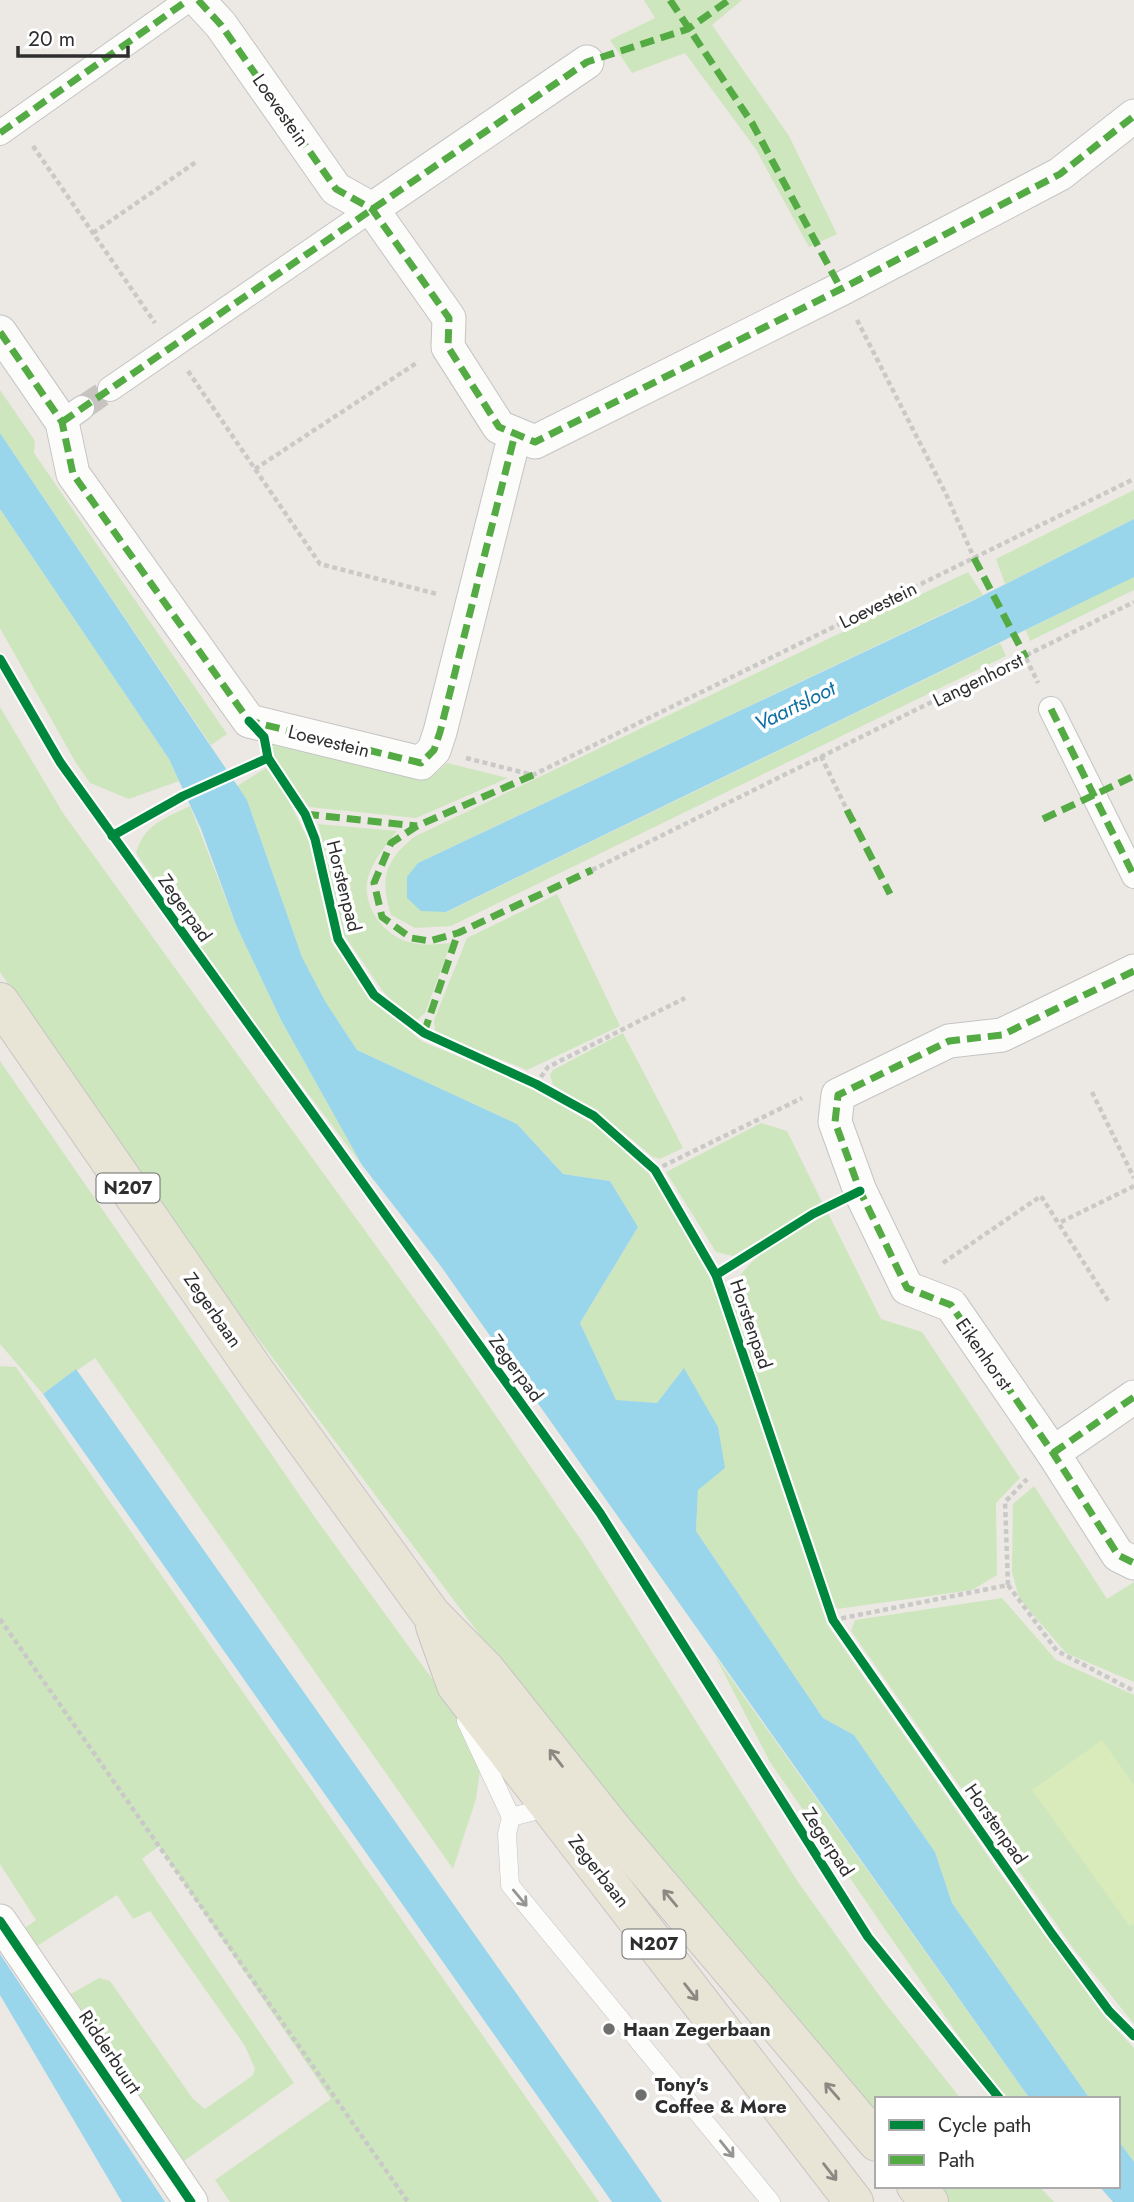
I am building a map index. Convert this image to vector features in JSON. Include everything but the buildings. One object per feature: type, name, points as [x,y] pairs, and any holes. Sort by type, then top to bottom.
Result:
[{"type":"main road","name":"Zegerbaan","points":[[0,1002],[257,1374],[430,1614],[486,1670],[614,1831],[803,2059],[875,2140]]},
{"type":"main road","name":"Zegerbaan","points":[[430,1614],[456,1685],[854,2202]]},
{"type":"main road","points":[[918,2188],[929,2202]]},
{"type":"street","points":[[8,127],[188,0]]},
{"type":"street","name":"Loevestein","points":[[0,332],[72,415],[73,474],[249,721],[421,763],[435,750],[514,435],[499,427],[448,348],[449,318],[372,209],[336,189],[221,26],[198,0]]},
{"type":"street","points":[[110,389],[587,62]]},
{"type":"street","points":[[514,435],[535,442],[841,289],[1060,174],[1134,116]]},
{"type":"street","points":[[1051,709],[1134,876]]},
{"type":"street","points":[[838,1095],[949,1041],[1002,1035],[1134,971]]},
{"type":"street","name":"Eikenhorst","points":[[838,1095],[835,1122],[860,1191],[907,1288],[951,1305],[1053,1453],[1118,1555],[1134,1563]]},
{"type":"street","points":[[1053,1453],[1134,1397]]},
{"type":"street","name":"Ridderbuurt","points":[[0,1922],[191,2202]]},
{"type":"lane","name":"Zegerbaan","points":[[456,1685],[459,1706],[511,1816],[549,1807],[577,1810],[614,1831]]},
{"type":"lane","points":[[511,1816],[507,1834],[510,1885],[771,2202]]},
{"type":"path","points":[[8,127],[93,233],[320,564],[472,603]]},
{"type":"path","points":[[93,233],[196,162]]},
{"type":"path","points":[[841,289],[946,494],[974,558]]},
{"type":"path","points":[[255,469],[448,342]]},
{"type":"path","points":[[821,756],[847,810]]},
{"type":"path","points":[[536,1084],[548,1067],[685,998]]},
{"type":"path","points":[[527,1079],[548,1090]]},
{"type":"path","points":[[655,1170],[818,1090],[838,1095]]},
{"type":"path","points":[[1092,1092],[1134,1178]]},
{"type":"path","points":[[646,1161],[662,1180]]},
{"type":"path","points":[[1061,1222],[1134,1186]]},
{"type":"path","points":[[927,1296],[938,1267],[1041,1196],[1061,1222],[1109,1302]]},
{"type":"path","points":[[1053,1453],[1005,1502],[1008,1585],[1058,1651],[1134,1691]]},
{"type":"path","points":[[833,1620],[1008,1585]]},
{"type":"path","points":[[828,1607],[841,1631]]},
{"type":"path","points":[[0,1619],[408,2202]]},
{"type":"green space","points":[[644,0],[742,0],[712,25],[789,136],[837,234],[809,247],[755,148],[685,53],[632,73],[610,40],[655,18]]},
{"type":"green space","points":[[0,390],[35,441],[34,453],[227,734],[211,745],[0,433]]},
{"type":"green space","points":[[1134,490],[1134,519],[1005,584],[996,559]]},
{"type":"green space","points":[[0,509],[169,759],[179,781],[129,799],[90,783],[76,763],[0,628]]},
{"type":"green space","points":[[968,572],[983,595],[418,863],[447,912],[1000,643],[1006,656],[451,926],[415,928],[391,915],[386,891],[387,872],[396,855],[414,837]]},
{"type":"green space","points":[[1134,576],[1134,590],[1030,641],[1026,630]]},
{"type":"green space","points":[[0,707],[63,813],[439,1333],[583,1543],[798,1882],[881,1998],[959,2097],[875,2097],[875,2123],[652,1865],[153,1198],[0,972]]},
{"type":"green space","points":[[256,733],[436,773],[447,763],[508,778],[416,818],[309,807]]},
{"type":"green space","points":[[266,768],[284,792],[309,841],[332,943],[370,998],[423,1042],[517,1080],[593,1124],[622,1146],[647,1171],[671,1207],[699,1254],[718,1296],[827,1624],[997,1869],[1105,2017],[1134,2048],[1134,2162],[1120,2143],[1120,2097],[1089,2097],[952,1903],[935,1852],[854,1735],[823,1718],[696,1531],[698,1490],[684,1369],[657,1403],[616,1401],[580,1323],[638,1227],[610,1181],[563,1174],[517,1124],[357,1050],[325,1001],[302,957],[247,800],[237,786]]},
{"type":"green space","points":[[190,806],[236,925],[281,1020],[362,1165],[232,993],[136,853],[144,835],[150,829],[164,818]]},
{"type":"green space","points":[[318,824],[397,831],[368,876],[367,893],[373,913],[386,929],[403,940],[422,944],[451,943],[425,1013],[416,1021],[400,1011],[382,990],[344,935]]},
{"type":"green space","points":[[557,894],[620,1026],[527,1070],[435,1033],[434,1020],[467,938]]},
{"type":"green space","points":[[623,1033],[683,1148],[660,1159],[653,1157],[597,1111],[553,1085],[550,1075],[553,1070]]},
{"type":"green space","points":[[0,1061],[314,1516],[483,1749],[476,1799],[453,1869],[95,1358],[43,1394],[0,1344]]},
{"type":"green space","points":[[761,1123],[787,1131],[822,1202],[733,1256],[716,1252],[666,1172]]},
{"type":"green space","points":[[828,1213],[881,1319],[922,1332],[1020,1478],[996,1503],[997,1575],[972,1590],[837,1609],[833,1601],[730,1300],[735,1284],[755,1259]]},
{"type":"green space","points":[[0,1366],[16,1367],[599,2202],[230,2202],[215,2180],[331,2099],[159,1846],[142,1859],[294,2083],[184,2161],[71,1994],[99,1978],[110,1981],[193,2099],[205,2109],[252,2076],[255,2069],[245,2046],[150,1911],[133,1919],[117,1895],[37,1946],[25,1928],[36,1920],[0,1864]]},
{"type":"green space","points":[[1034,1486],[1107,1599],[1134,1582],[1134,1682],[1066,1653],[1019,1598],[1012,1572],[1013,1504]]},
{"type":"green space","points":[[1002,1598],[1056,1660],[1134,1695],[1134,2024],[1073,1948],[851,1631],[855,1620]]},
{"type":"green space","points":[[715,1656],[1029,2097],[1005,2097],[971,2054],[770,1762]]},
{"type":"green space","points":[[1102,1740],[1134,1785],[1134,1924],[1130,1927],[1032,1790]]},
{"type":"green space","points":[[931,2188],[1041,2188],[1054,2202],[943,2202]]},
{"type":"water","points":[[0,433],[247,800],[302,957],[325,1001],[357,1050],[517,1124],[563,1174],[610,1181],[638,1227],[580,1323],[616,1400],[657,1403],[684,1368],[718,1427],[725,1468],[698,1490],[696,1531],[823,1718],[854,1735],[935,1852],[952,1903],[1089,2097],[1029,2097],[440,1265],[362,1165],[281,1020],[236,925],[201,829],[169,759],[0,509]]},
{"type":"water","name":"Vaartsloot","points":[[1134,519],[1134,577],[446,912],[421,911],[407,898],[407,877],[418,863],[972,601]]},
{"type":"water","points":[[76,1369],[662,2202],[612,2202],[43,1394]]},
{"type":"water","points":[[0,1954],[165,2202],[122,2202],[0,1995]]},
{"type":"water","points":[[1120,2143],[1134,2162],[1134,2202],[1113,2202],[1101,2188],[1120,2188]]},
{"type":"tunnel","points":[[82,408],[110,389]]},
{"type":"marked path","points":[[0,133],[188,0]]},
{"type":"marked path","points":[[198,0],[221,25],[336,189],[372,209],[449,318],[448,347],[499,427],[535,442],[841,289],[1060,174],[1134,116]]},
{"type":"marked path","points":[[670,0],[752,123],[841,289]]},
{"type":"marked path","points":[[62,422],[587,62],[688,29],[729,0]]},
{"type":"marked path","points":[[0,332],[62,422],[73,474],[249,721],[421,763],[434,750],[440,732],[515,434]]},
{"type":"marked path","points":[[974,558],[1026,658]]},
{"type":"marked path","points":[[1051,709],[1134,876]]},
{"type":"marked path","points":[[533,775],[417,826],[391,843],[374,883],[382,917],[411,938],[430,941],[458,933],[592,870]]},
{"type":"marked path","points":[[1043,819],[1134,776]]},
{"type":"marked path","points":[[847,810],[890,894]]},
{"type":"marked path","points":[[305,814],[417,826]]},
{"type":"marked path","points":[[424,1033],[458,933]]},
{"type":"marked path","points":[[1134,971],[1002,1035],[949,1041],[838,1095],[835,1122],[860,1191],[907,1288],[951,1305],[1053,1453],[1118,1555],[1134,1563]]},
{"type":"marked path","points":[[1053,1453],[1134,1397]]},
{"type":"cycle path","name":"Zegerpad","points":[[0,659],[60,762],[600,1513],[868,1937],[998,2097]]},
{"type":"cycle path","name":"Horstenpad","points":[[249,721],[264,737],[268,758],[305,814],[315,839],[338,939],[374,995],[424,1033],[536,1084],[594,1116],[655,1170],[716,1275],[833,1620],[1052,1934],[1109,2011],[1134,2036]]},
{"type":"cycle path","points":[[112,836],[183,796],[268,758]]},
{"type":"cycle path","name":"Horstenpad","points":[[716,1275],[813,1214],[860,1191]]},
{"type":"cycle path","points":[[0,1921],[191,2202]]},
{"type":"place","name":"Haan Zegerbaan","points":[[609,2029]]},
{"type":"place","name":"Tony's Coffee & More","points":[[641,2095]]}]
